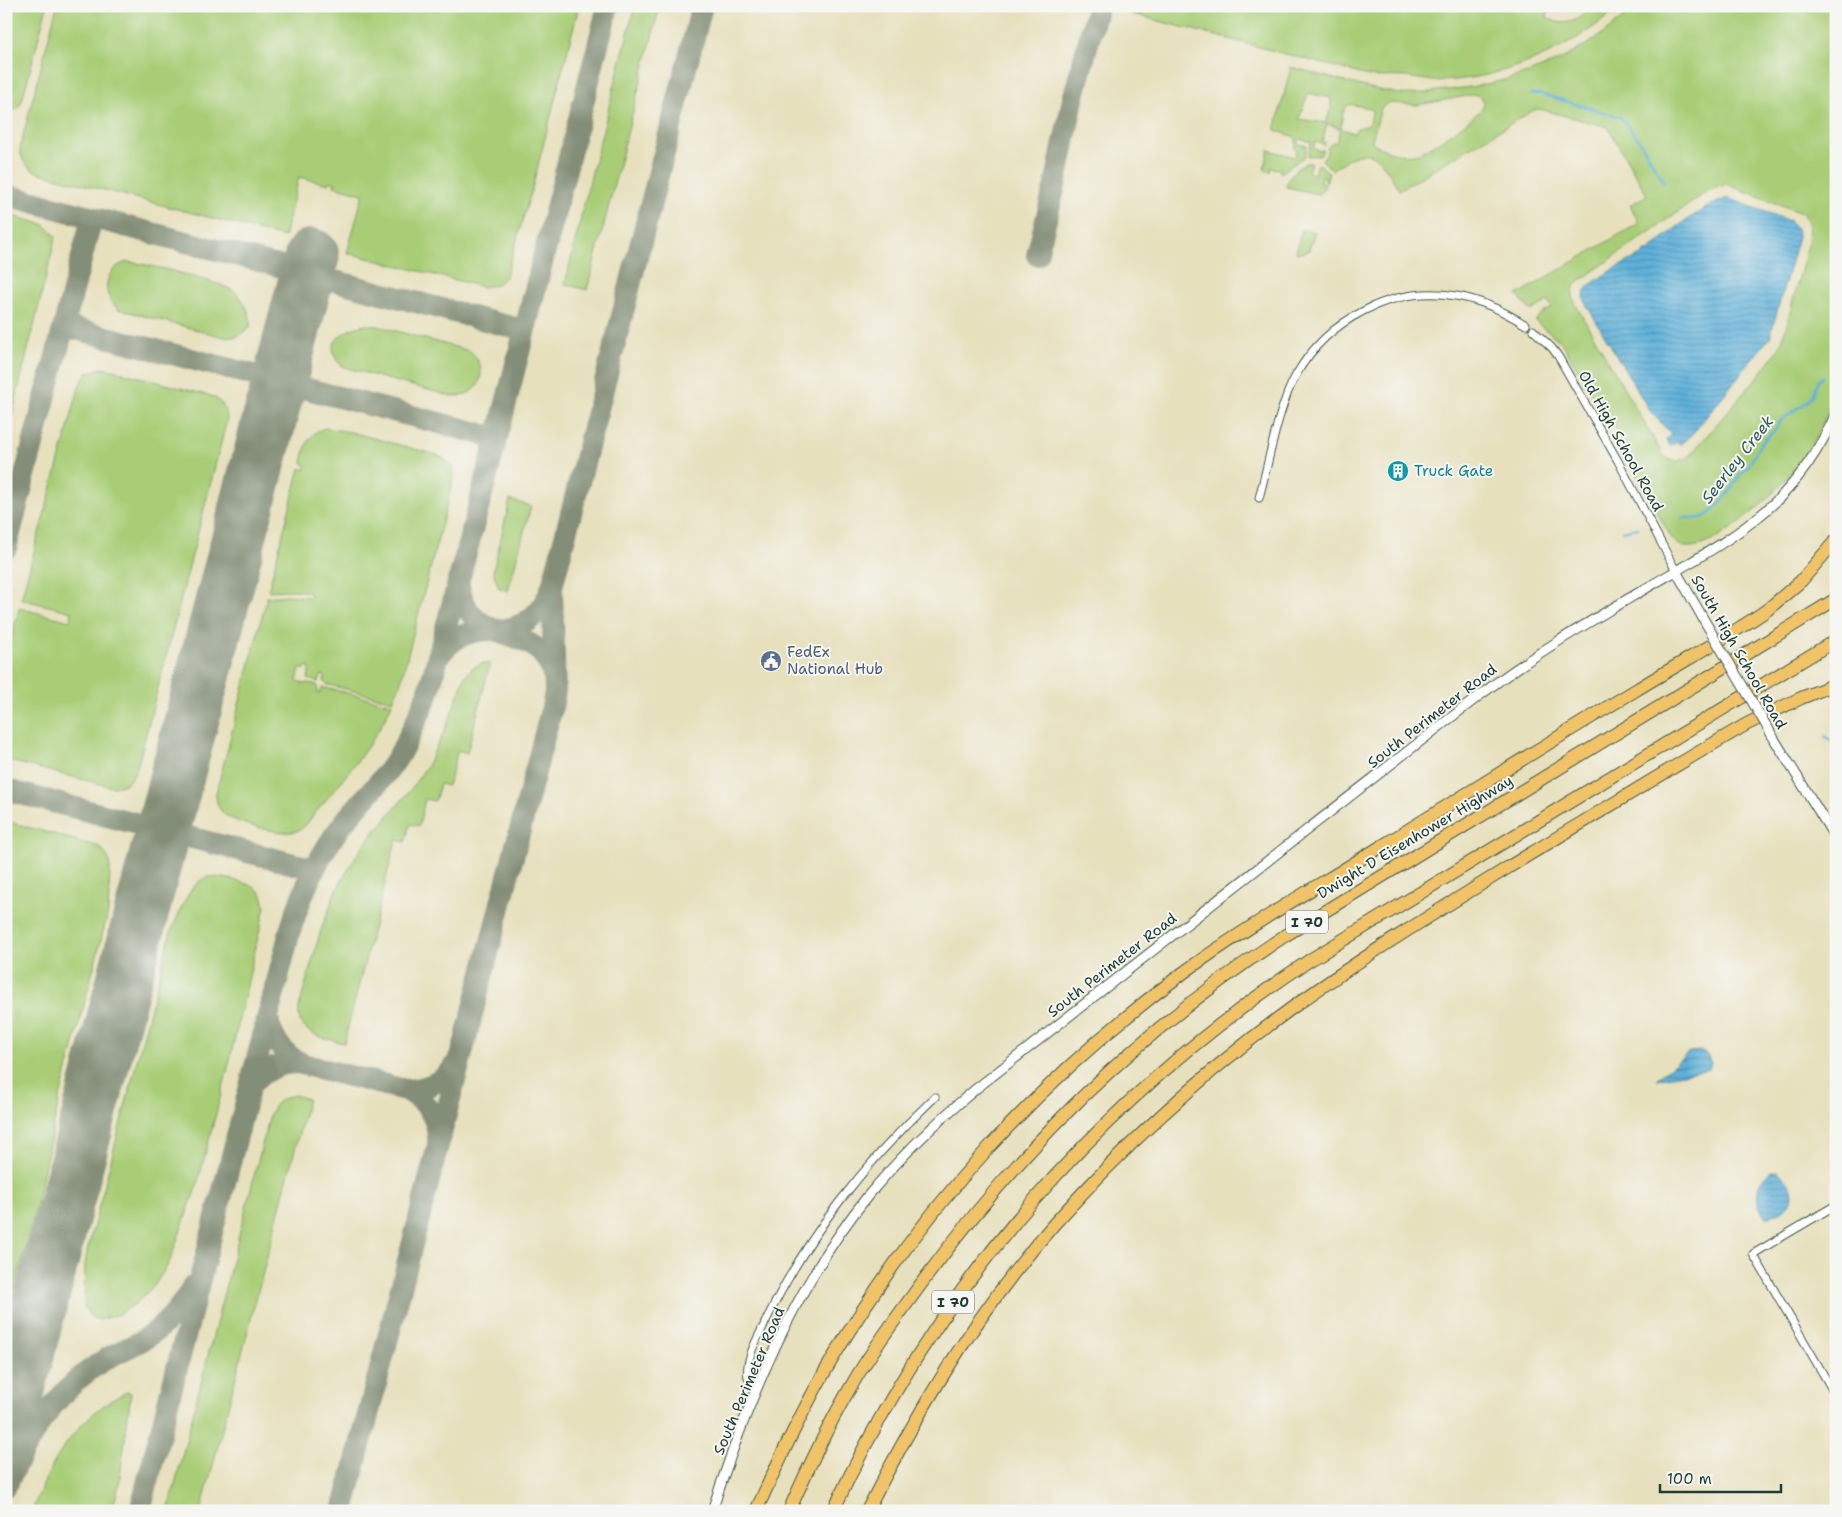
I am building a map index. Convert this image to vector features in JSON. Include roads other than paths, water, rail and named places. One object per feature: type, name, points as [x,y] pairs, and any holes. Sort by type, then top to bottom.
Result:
[{"type":"highway","points":[[756,1511],[814,1391],[883,1281],[918,1232],[956,1186],[1022,1112],[1062,1073],[1136,1010],[1226,943],[1472,789],[1760,615],[1801,581],[1836,540]]},
{"type":"highway","name":"Dwight D Eisenhower Highway","points":[[788,1511],[853,1383],[943,1254],[978,1208],[1027,1152],[1078,1100],[1132,1050],[1207,990],[1286,935],[1836,599]]},
{"type":"highway","name":"I 70","points":[[833,1511],[860,1456],[905,1376],[929,1337],[976,1270],[1014,1222],[1061,1170],[1104,1126],[1173,1061],[1239,1009],[1310,960],[1836,640]]},
{"type":"highway","points":[[867,1511],[911,1426],[938,1382],[975,1326],[1016,1271],[1054,1224],[1112,1163],[1149,1127],[1204,1079],[1290,1009],[1422,920],[1748,724],[1801,698],[1836,684]]},
{"type":"street","points":[[1259,498],[1286,396],[1296,374],[1316,347],[1353,316],[1380,304],[1406,297],[1455,295],[1487,304],[1526,325]]},
{"type":"street","name":"Old High School Road","points":[[1533,330],[1558,356],[1618,461],[1676,571]]},
{"type":"street","name":"South High School Road","points":[[1836,412],[1825,436],[1810,461],[1780,498],[1741,531],[1676,571],[1776,742],[1836,839]]},
{"type":"street","name":"South Perimeter Road","points":[[712,1511],[732,1452],[760,1384],[792,1314],[817,1270],[846,1225],[891,1169],[944,1115],[1482,694],[1536,656],[1676,571]]},
{"type":"street","points":[[760,1384],[748,1378],[746,1370],[752,1350],[780,1294],[812,1238],[839,1201],[882,1151],[906,1124],[935,1097]]},
{"type":"street","points":[[1836,1205],[1753,1254],[1836,1396]]},
{"type":"water","points":[[1728,198],[1790,221],[1796,228],[1798,237],[1770,337],[1695,431],[1680,445],[1677,442],[1670,446],[1666,439],[1672,435],[1649,410],[1587,306],[1584,293],[1588,287],[1603,276],[1646,253],[1645,251],[1648,251],[1675,228],[1707,207]]},
{"type":"water","points":[[1700,1051],[1707,1055],[1711,1063],[1709,1069],[1656,1079],[1689,1052]]},
{"type":"water","points":[[1771,1171],[1778,1171],[1785,1178],[1792,1192],[1789,1205],[1784,1210],[1766,1217],[1757,1199],[1762,1181]]},
{"type":"waterway","points":[[1531,94],[1552,97],[1620,117],[1639,140],[1664,182]]},
{"type":"waterway","name":"Seerley Creek","points":[[1682,518],[1700,518],[1713,511],[1749,465],[1761,443],[1775,430],[1781,420],[1807,402],[1812,396],[1818,380],[1822,377]]},
{"type":"waterway","name":"Seerley Creek","points":[[1622,531],[1638,528]]},
{"type":"waterway","points":[[1825,736],[1836,745]]},
{"type":"place","name":"Truck Gate","points":[[1398,471]]},
{"type":"place","name":"FedEx National Hub","points":[[771,661]]}]
